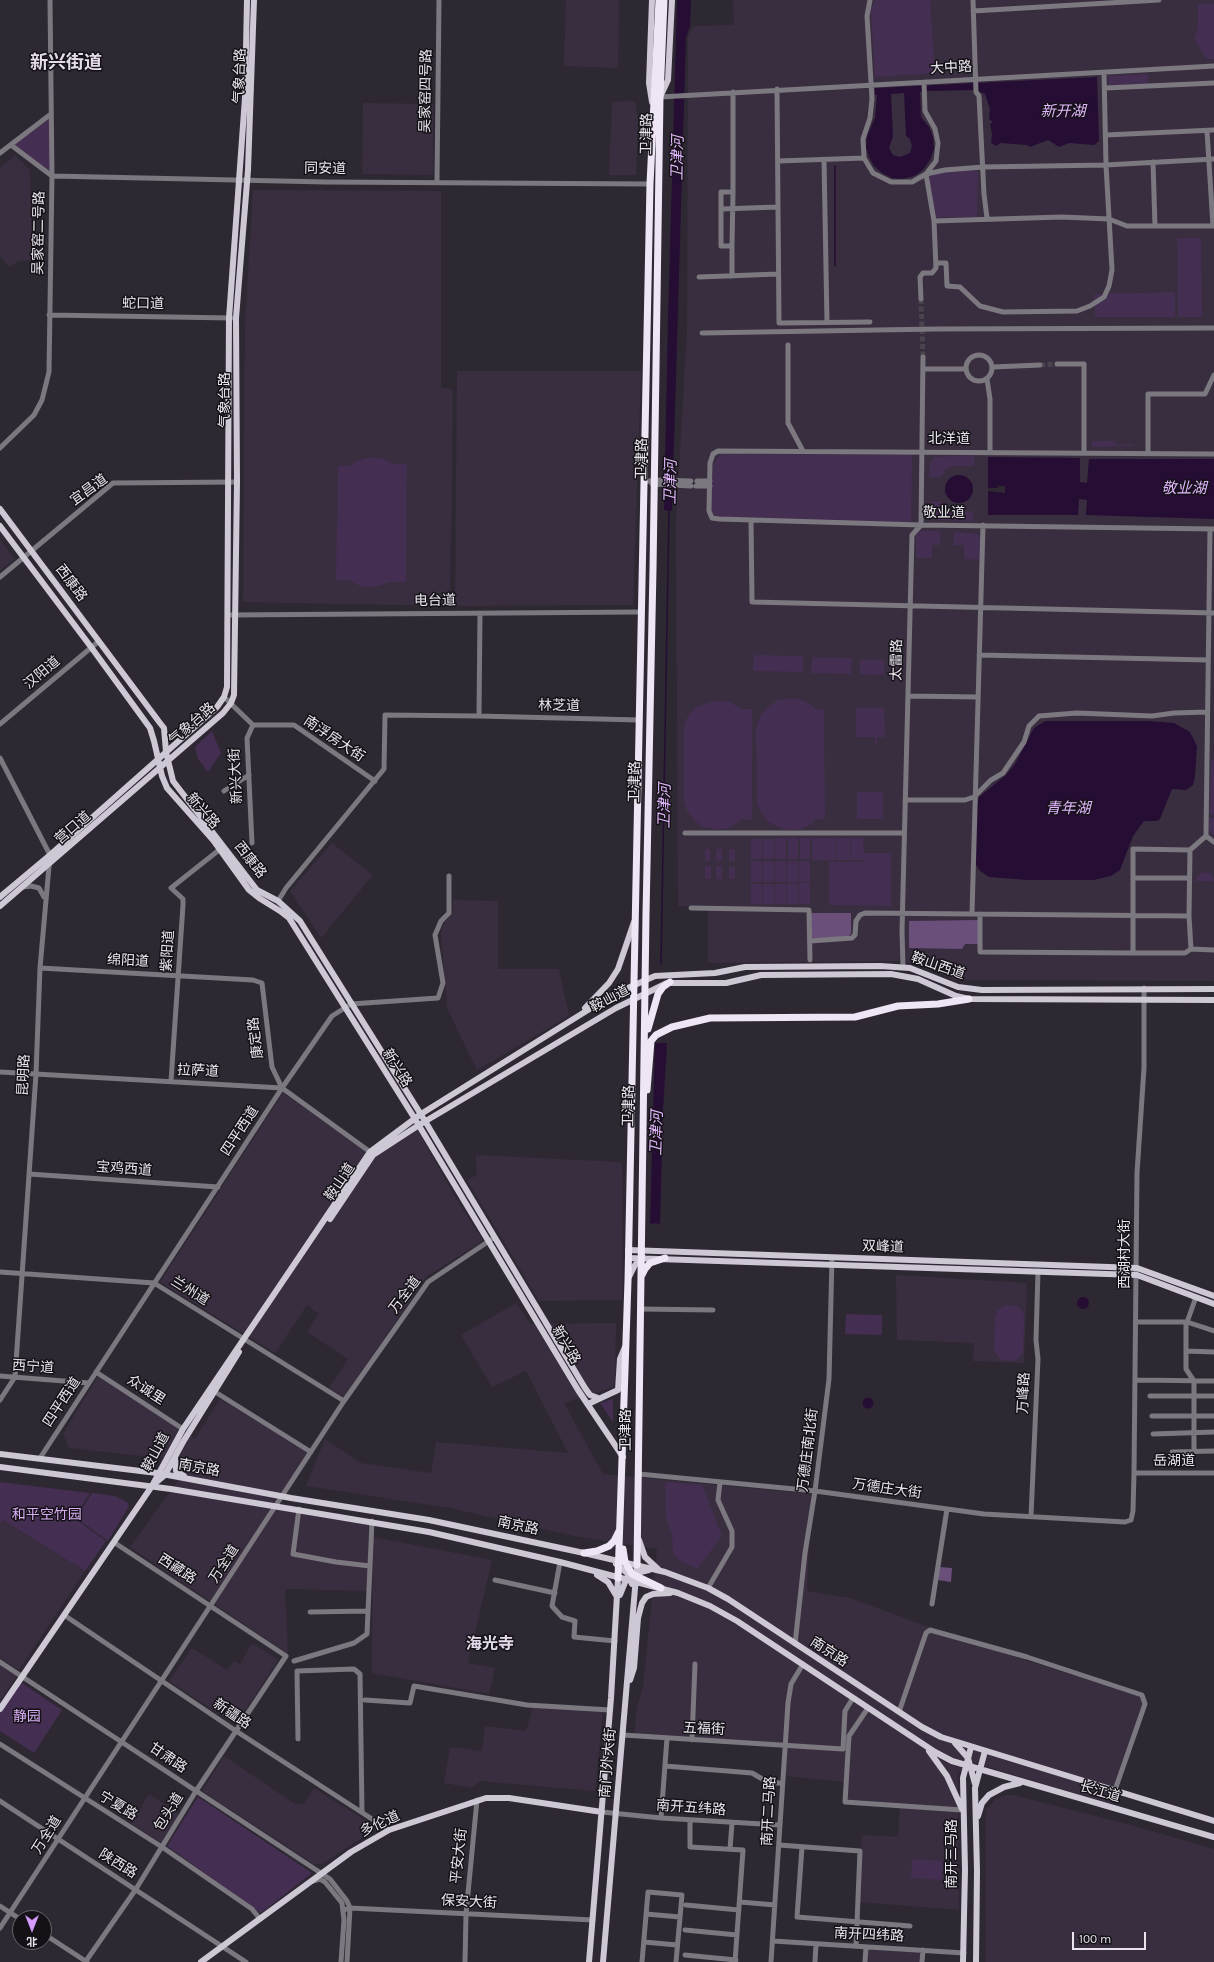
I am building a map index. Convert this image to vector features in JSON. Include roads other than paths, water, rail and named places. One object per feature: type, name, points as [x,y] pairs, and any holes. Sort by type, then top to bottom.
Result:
[{"type":"highway","name":"卫津路","points":[[633,1576],[638,1532],[639,1474],[642,1108],[646,994],[660,97],[658,80],[660,0]]},
{"type":"highway","name":"卫津路","points":[[618,1578],[621,1563],[628,1281],[650,184],[653,113],[658,80],[664,0]]},
{"type":"highway","points":[[644,1049],[656,998],[662,989],[670,982]]},
{"type":"highway","points":[[642,1108],[647,1088],[651,1041],[656,1035],[672,1027],[710,1018],[855,1016],[898,1006],[938,1004],[969,998]]},
{"type":"highway","points":[[640,1281],[647,1266],[665,1258]]},
{"type":"highway","points":[[584,1552],[597,1551],[609,1546],[616,1537],[621,1523]]},
{"type":"highway","points":[[621,1563],[633,1576],[661,1588]]},
{"type":"main road","name":"气象台路","points":[[158,758],[217,707],[224,697],[227,687],[229,318],[245,98],[247,0]]},
{"type":"main road","name":"气象台路","points":[[160,768],[223,713],[231,703],[236,689],[236,318],[252,97],[254,0]]},
{"type":"main road","points":[[652,0],[650,83],[653,113]]},
{"type":"main road","points":[[660,97],[668,80],[672,0]]},
{"type":"main road","name":"西康路","points":[[0,508],[160,723],[165,734],[166,752],[173,781],[257,890],[278,902],[300,921],[426,1121],[494,1238],[585,1388],[590,1396],[598,1398]]},
{"type":"main road","name":"西康路","points":[[0,526],[150,728],[160,768]]},
{"type":"main road","name":"营口道","points":[[0,897],[50,855],[158,758]]},
{"type":"main road","name":"营口道","points":[[0,906],[160,768]]},
{"type":"main road","name":"新兴路","points":[[160,768],[167,788],[219,850],[253,894],[289,918],[419,1125],[588,1404]]},
{"type":"main road","points":[[575,1018],[601,993],[618,969],[635,919]]},
{"type":"main road","name":"鞍山西道","points":[[634,984],[646,978],[655,976],[706,973],[745,967],[903,967],[919,971],[951,985],[968,989],[1214,989]]},
{"type":"main road","name":"鞍山西道","points":[[646,994],[670,982],[726,982],[761,975],[891,974],[918,979],[956,996],[969,998],[1214,1000]]},
{"type":"main road","name":"鞍山道","points":[[0,1710],[115,1543],[152,1486],[183,1428],[212,1390],[372,1154],[421,1114],[575,1018],[634,984]]},
{"type":"main road","name":"鞍山道","points":[[372,1154],[634,999],[646,994]]},
{"type":"main road","name":"双峰道","points":[[628,1250],[665,1258],[1137,1275],[1214,1304]]},
{"type":"main road","name":"双峰道","points":[[628,1258],[665,1250],[832,1258],[1137,1268],[1214,1296]]},
{"type":"main road","points":[[628,1281],[641,1254]]},
{"type":"main road","points":[[588,1404],[598,1398],[612,1394],[618,1390],[620,1359],[626,1344]]},
{"type":"main road","name":"鞍山道","points":[[159,1474],[176,1454],[212,1390]]},
{"type":"main road","name":"卫津路","points":[[588,1404],[623,1458]]},
{"type":"main road","name":"南京路","points":[[0,1454],[134,1470],[429,1520],[584,1552],[621,1563]]},
{"type":"main road","points":[[176,1454],[174,1465],[176,1470],[191,1479]]},
{"type":"main road","points":[[134,1470],[154,1469],[165,1460]]},
{"type":"main road","name":"南京路","points":[[0,1467],[152,1486],[276,1505],[429,1532],[560,1562],[618,1578],[665,1572],[708,1588],[922,1727],[948,1739],[971,1747],[984,1754]]},
{"type":"main road","points":[[135,1484],[147,1482],[159,1474]]},
{"type":"main road","points":[[638,1532],[642,1552],[647,1561],[665,1572]]},
{"type":"main road","points":[[580,1568],[608,1582],[618,1600],[633,1576]]},
{"type":"main road","name":"南门外大街","points":[[603,1962],[634,1602],[633,1576]]},
{"type":"main road","name":"南门外大街","points":[[589,1962],[610,1710],[618,1600],[618,1578]]},
{"type":"main road","name":"南京路","points":[[661,1588],[710,1606],[737,1621],[926,1746],[941,1755],[980,1770]]},
{"type":"main road","points":[[626,1693],[634,1668],[638,1618],[642,1603],[646,1596],[653,1594],[678,1593]]},
{"type":"main road","points":[[948,1739],[959,1747],[968,1758]]},
{"type":"main road","points":[[926,1746],[947,1776],[963,1813]]},
{"type":"main road","name":"南开三马路","points":[[964,1962],[963,1778],[970,1767],[968,1758],[971,1747]]},
{"type":"main road","points":[[976,1791],[970,1767],[984,1754]]},
{"type":"main road","name":"南开三马路","points":[[976,1962],[976,1791],[984,1754]]},
{"type":"main road","name":"长江道","points":[[984,1754],[1002,1756],[1214,1821]]},
{"type":"main road","name":"长江道","points":[[980,1770],[1214,1836]]},
{"type":"main road","points":[[976,1824],[982,1803],[989,1795],[1004,1787],[1024,1783]]},
{"type":"main road","name":"多伦道","points":[[201,1962],[351,1852],[389,1830],[477,1800],[493,1798],[509,1798],[602,1812]]},
{"type":"street","name":"吴家窑二号路","points":[[0,448],[34,415],[42,400],[49,372],[52,176],[50,0]]},
{"type":"street","name":"吴家窑四号路","points":[[437,181],[439,0]]},
{"type":"street","points":[[870,0],[868,4],[867,16],[872,84],[872,109],[862,139],[864,158],[873,173],[891,182],[912,182],[926,174],[945,170],[983,167],[1106,165],[1211,159]]},
{"type":"street","points":[[973,0],[975,81],[976,92],[979,96],[987,218]]},
{"type":"street","points":[[973,12],[1107,2],[1159,0]]},
{"type":"street","name":"大中路","points":[[660,97],[872,84],[975,81],[1214,66]]},
{"type":"street","points":[[936,263],[946,263],[947,286],[960,287],[980,306],[1003,312],[1076,311],[1090,306],[1104,297],[1109,286],[1112,270],[1106,165],[1104,72]]},
{"type":"street","points":[[921,299],[920,277],[923,273],[932,272],[935,270],[936,263],[934,220],[926,174],[936,161],[938,144],[935,129],[926,111],[924,83]]},
{"type":"street","points":[[1105,88],[1214,83]]},
{"type":"street","points":[[777,89],[779,323],[870,322]]},
{"type":"street","points":[[732,92],[732,276]]},
{"type":"street","points":[[0,153],[51,114]]},
{"type":"street","points":[[1106,135],[1214,130]]},
{"type":"street","points":[[934,220],[987,218],[1109,219],[1127,226],[1213,226],[1211,159],[1207,131]]},
{"type":"street","points":[[10,145],[52,176]]},
{"type":"street","points":[[778,161],[864,158]]},
{"type":"street","points":[[824,160],[827,322]]},
{"type":"street","points":[[1153,162],[1156,226]]},
{"type":"street","name":"同安道","points":[[52,176],[239,180],[650,184]]},
{"type":"street","points":[[732,246],[721,246],[721,192],[733,192]]},
{"type":"street","points":[[721,209],[778,207]]},
{"type":"street","points":[[699,277],[778,274]]},
{"type":"street","name":"蛇口道","points":[[49,315],[236,318]]},
{"type":"street","points":[[702,333],[936,329],[1214,328]]},
{"type":"street","points":[[788,344],[788,422],[803,451]]},
{"type":"street","points":[[978,355],[989,359],[992,372],[987,379],[979,382],[972,379],[966,369],[970,358],[978,355]]},
{"type":"street","name":"太雷路","points":[[903,967],[902,913],[912,535],[921,525],[923,357]]},
{"type":"street","points":[[1057,364],[1084,364],[1084,452]]},
{"type":"street","points":[[992,367],[1040,365]]},
{"type":"street","points":[[923,369],[966,369]]},
{"type":"street","points":[[1148,453],[1148,394],[1205,394],[1214,375]]},
{"type":"street","points":[[987,379],[990,399],[990,452]]},
{"type":"street","name":"北洋道","points":[[710,484],[712,457],[718,451],[923,451],[1214,454]]},
{"type":"street","name":"宜昌道","points":[[0,577],[31,550],[114,484],[237,482]]},
{"type":"street","points":[[645,482],[710,484]]},
{"type":"street","name":"敬业道","points":[[710,484],[708,511],[712,518],[921,525],[1212,529]]},
{"type":"street","points":[[751,520],[752,602],[1212,613]]},
{"type":"street","points":[[972,914],[974,797],[983,526]]},
{"type":"street","points":[[1133,953],[1133,849],[1190,850],[1206,836],[1208,660],[1212,613],[1212,529]]},
{"type":"street","name":"电台道","points":[[228,615],[642,612]]},
{"type":"street","points":[[479,716],[480,613]]},
{"type":"street","name":"汉阳道","points":[[0,724],[99,641]]},
{"type":"street","points":[[979,655],[1208,660]]},
{"type":"street","points":[[908,696],[978,698]]},
{"type":"street","points":[[224,697],[253,725]]},
{"type":"street","points":[[905,800],[965,800],[974,797],[991,780],[1003,773],[1024,742],[1028,726],[1039,716],[1077,713],[1152,716],[1174,713],[1207,712]]},
{"type":"street","name":"林芝道","points":[[375,781],[384,769],[385,715],[639,720]]},
{"type":"street","name":"新兴大街","points":[[252,843],[247,738],[253,725]]},
{"type":"street","name":"南浮房大街","points":[[253,725],[294,726],[375,781]]},
{"type":"street","points":[[1207,755],[1214,755]]},
{"type":"street","points":[[0,758],[50,855]]},
{"type":"street","points":[[224,791],[249,775]]},
{"type":"street","points":[[278,902],[286,888],[375,781]]},
{"type":"street","points":[[685,833],[904,834]]},
{"type":"street","points":[[1206,836],[1214,842]]},
{"type":"street","name":"紫阳道","points":[[171,1081],[182,899],[171,888],[219,850]]},
{"type":"street","points":[[1190,850],[1189,916],[1191,948]]},
{"type":"street","name":"昆明路","points":[[0,1400],[15,1377],[36,1074],[40,968],[50,855]]},
{"type":"street","name":"四平西道","points":[[40,1458],[282,1088],[332,1016],[344,1007],[351,1004],[438,998],[442,983],[435,935],[441,921],[449,913],[449,876]]},
{"type":"street","points":[[1133,878],[1189,878]]},
{"type":"street","points":[[23,887],[31,886],[39,888],[45,900]]},
{"type":"street","points":[[691,908],[809,910],[810,960]]},
{"type":"street","points":[[810,941],[852,938],[855,934],[856,921],[860,916],[866,913],[1189,916]]},
{"type":"street","points":[[980,914],[980,952],[1185,953],[1191,948],[1214,950]]},
{"type":"street","name":"绵阳道","points":[[40,968],[253,980],[262,983]]},
{"type":"street","name":"康定路","points":[[262,983],[272,1067],[282,1088]]},
{"type":"street","name":"西湖村大街","points":[[1131,1520],[1133,1511],[1136,1380],[1137,1173],[1144,1068],[1144,988]]},
{"type":"street","name":"拉萨道","points":[[0,1072],[282,1088]]},
{"type":"street","points":[[282,1088],[372,1154]]},
{"type":"street","name":"宝鸡西道","points":[[29,1174],[218,1187]]},
{"type":"street","name":"万全道","points":[[0,1928],[212,1606],[344,1401],[428,1282],[494,1238]]},
{"type":"street","name":"万德庄南北街","points":[[795,1644],[805,1553],[815,1491],[829,1380],[832,1258]]},
{"type":"street","name":"万峰路","points":[[1031,1516],[1038,1359],[1036,1340],[1038,1271]]},
{"type":"street","name":"兰州道","points":[[0,1272],[154,1283],[344,1401]]},
{"type":"street","points":[[1194,1452],[1194,1381],[1186,1369],[1186,1351],[1187,1322],[1196,1297]]},
{"type":"street","points":[[640,1310],[713,1310]]},
{"type":"street","points":[[1137,1322],[1187,1322],[1214,1331]]},
{"type":"street","points":[[1186,1351],[1214,1352]]},
{"type":"street","name":"众诚里","points":[[96,1372],[183,1428]]},
{"type":"street","name":"西宁道","points":[[0,1376],[89,1383]]},
{"type":"street","points":[[1136,1380],[1214,1381]]},
{"type":"street","points":[[212,1390],[311,1452]]},
{"type":"street","points":[[1150,1396],[1214,1396]]},
{"type":"street","points":[[1152,1416],[1214,1416]]},
{"type":"street","points":[[1153,1434],[1194,1434],[1214,1432]]},
{"type":"street","points":[[1172,1452],[1214,1451]]},
{"type":"street","name":"岳湖道","points":[[1134,1473],[1214,1473]]},
{"type":"street","name":"万德庄大街","points":[[639,1474],[815,1491],[984,1514],[1125,1522],[1131,1520]]},
{"type":"street","points":[[708,1588],[732,1547],[732,1531],[718,1500],[720,1482]]},
{"type":"street","points":[[299,1509],[293,1554],[336,1562],[370,1566]]},
{"type":"street","points":[[932,1604],[946,1509]]},
{"type":"street","points":[[294,1661],[354,1643],[367,1634],[372,1522]]},
{"type":"street","name":"西藏路","points":[[115,1543],[286,1656]]},
{"type":"street","points":[[560,1562],[552,1606],[562,1617],[575,1621],[574,1636],[615,1641]]},
{"type":"street","points":[[495,1580],[555,1593]]},
{"type":"street","points":[[310,1612],[368,1611]]},
{"type":"street","name":"新疆路","points":[[64,1615],[163,1680],[236,1731],[389,1830]]},
{"type":"street","points":[[899,1712],[926,1633],[930,1630],[1026,1657],[1142,1695],[1145,1704],[1114,1790]]},
{"type":"street","name":"包头道","points":[[86,1962],[136,1890],[196,1791],[286,1656]]},
{"type":"street","name":"甘肃路","points":[[0,1662],[330,1879],[347,1901],[347,1909]]},
{"type":"street","points":[[692,1740],[696,1664]]},
{"type":"street","name":"南开二马路","points":[[771,1962],[782,1783],[791,1684],[803,1664]]},
{"type":"street","points":[[298,1739],[297,1671],[354,1669],[360,1674],[362,1812]]},
{"type":"street","points":[[365,1700],[410,1704],[414,1686],[526,1705],[610,1710]]},
{"type":"street","name":"五福街","points":[[623,1735],[843,1749],[845,1711],[853,1698]]},
{"type":"street","points":[[868,1708],[849,1736],[845,1802],[963,1813]]},
{"type":"street","points":[[661,1818],[667,1738]]},
{"type":"street","name":"宁夏路","points":[[0,1744],[84,1799],[162,1847],[252,1909],[260,1919]]},
{"type":"street","points":[[665,1766],[752,1773],[769,1783],[782,1783]]},
{"type":"street","name":"平安大街","points":[[465,1962],[466,1914],[477,1800]]},
{"type":"street","name":"陕西路","points":[[0,1801],[58,1841],[246,1962]]},
{"type":"street","name":"南开五纬路","points":[[602,1812],[661,1818],[779,1825]]},
{"type":"street","points":[[685,1955],[736,1961],[743,1850],[690,1847],[690,1820]]},
{"type":"street","points":[[730,1849],[732,1823]]},
{"type":"street","points":[[778,1845],[860,1851],[856,1946]]},
{"type":"street","points":[[802,1847],[797,1917],[910,1926]]},
{"type":"street","points":[[312,1881],[320,1880],[325,1882],[347,1909],[347,1962]]},
{"type":"street","points":[[642,1962],[648,1892],[682,1895],[676,1962]]},
{"type":"street","points":[[740,1902],[775,1905]]},
{"type":"street","points":[[686,1905],[739,1910]]},
{"type":"street","points":[[0,1906],[11,1913]]},
{"type":"street","points":[[341,1962],[347,1909]]},
{"type":"street","name":"保安大街","points":[[347,1909],[593,1920]]},
{"type":"street","points":[[646,1914],[680,1917]]},
{"type":"street","points":[[685,1930],[737,1935]]},
{"type":"street","points":[[52,1939],[86,1962]]},
{"type":"street","name":"南开四纬路","points":[[773,1941],[964,1952]]},
{"type":"street","points":[[644,1942],[677,1946]]},
{"type":"street","points":[[815,1962],[816,1944]]},
{"type":"street","points":[[865,1962],[866,1947]]},
{"type":"street","points":[[922,1962],[923,1950]]},
{"type":"water","points":[[677,0],[691,0],[690,26],[686,38],[672,511],[664,510]]},
{"type":"water","name":"新开湖","points":[[1097,77],[1099,141],[1094,145],[1069,143],[1059,147],[1048,140],[1030,147],[1027,145],[1000,143],[996,146],[991,143],[992,134],[990,124],[993,122],[989,119],[990,109],[985,94],[975,90],[920,92],[921,117],[929,127],[933,137],[934,149],[930,160],[923,170],[914,176],[902,179],[892,178],[882,173],[874,166],[866,147],[867,136],[875,118],[877,95],[875,95],[875,88]],"holes":[[[904,93],[906,136],[910,139],[912,146],[910,153],[900,157],[893,155],[889,148],[893,136],[891,94]]]},
{"type":"water","name":"敬业湖","points":[[988,457],[1080,458],[1080,482],[1087,483],[1089,459],[1214,459],[1214,519],[1086,515],[1087,500],[1079,499],[1078,515],[988,515]]},
{"type":"water","points":[[959,475],[969,479],[973,489],[969,499],[959,503],[949,499],[945,489],[949,479]]},
{"type":"water","name":"青年湖","points":[[1045,721],[1148,721],[1174,723],[1190,732],[1197,746],[1193,785],[1186,790],[1172,789],[1160,819],[1157,821],[1144,821],[1133,836],[1120,870],[1111,876],[1094,880],[1027,880],[989,877],[980,871],[975,863],[976,808],[979,797],[1006,775],[1015,764],[1034,728]]},
{"type":"water","points":[[655,1043],[667,1043],[663,1110],[660,1225],[657,1223],[650,1224]]},
{"type":"water","points":[[1081,1297],[1085,1297],[1089,1303],[1085,1309],[1081,1309],[1077,1305],[1077,1301]]},
{"type":"water","points":[[866,1398],[870,1398],[872,1399],[872,1407],[866,1408],[863,1405],[863,1401]]},
{"type":"waterway","points":[[835,166],[835,266]]},
{"type":"waterway","name":"卫津河","points":[[661,964],[669,510]]},
{"type":"tunnel","points":[[921,299],[923,357]]},
{"type":"tunnel","points":[[1040,365],[1057,364]]},
{"type":"district","name":"新兴街道","points":[[66,63]]},
{"type":"district","name":"海光寺","points":[[490,1644]]},
{"type":"park label","name":"和平空竹园","points":[[47,1515]]},
{"type":"park label","name":"静园","points":[[27,1717]]}]
